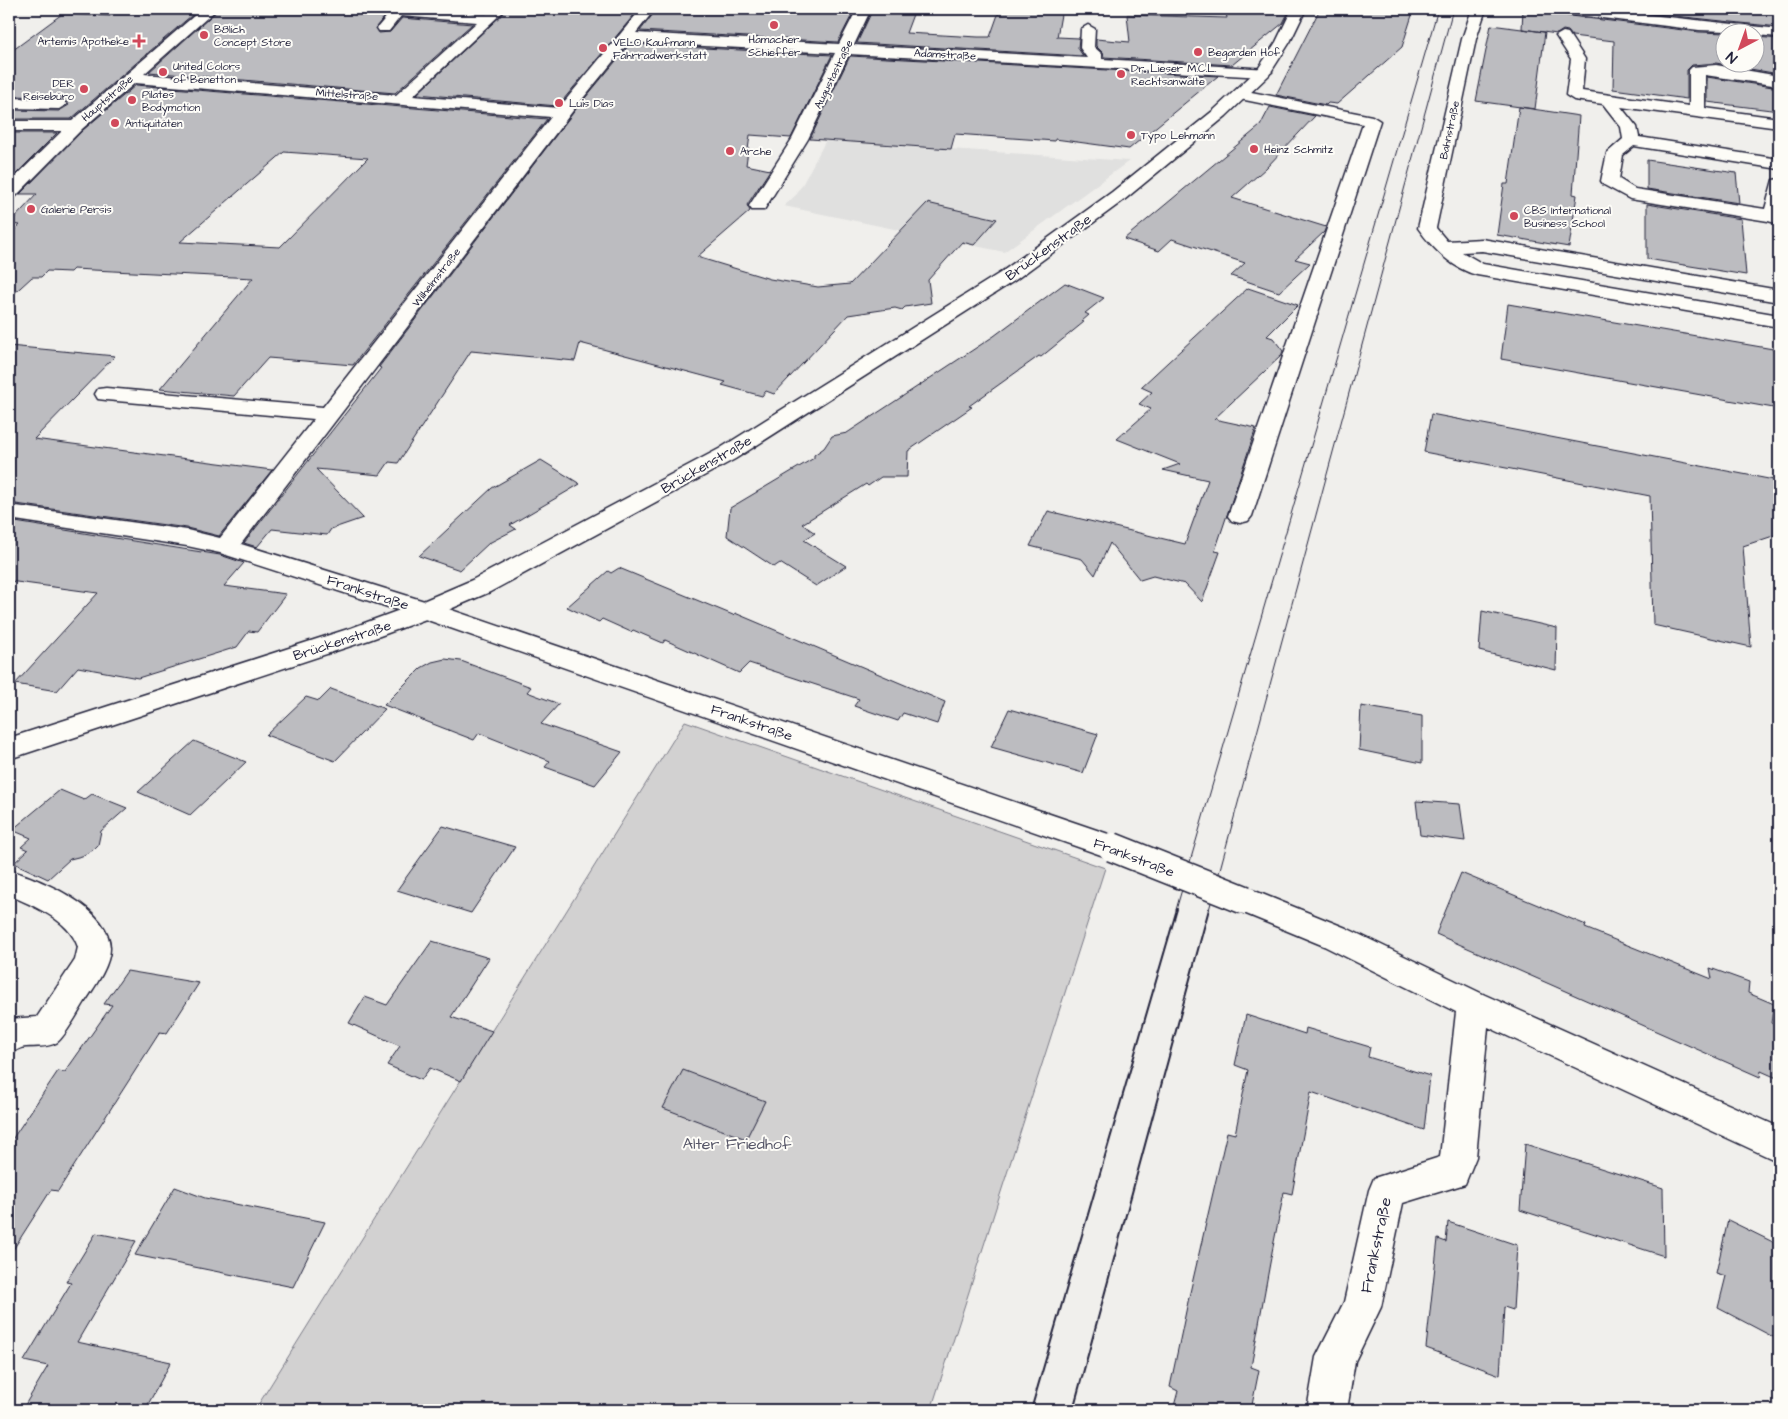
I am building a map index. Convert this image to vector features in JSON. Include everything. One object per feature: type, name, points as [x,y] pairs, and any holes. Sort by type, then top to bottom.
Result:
[{"type":"street","name":"Hauptstraße","points":[[9,193],[76,126],[210,9]]},
{"type":"street","name":"Wilhelmstraße","points":[[226,546],[563,113],[648,9]]},
{"type":"street","name":"Augustastraße","points":[[758,206],[800,139],[846,49],[864,9]]},
{"type":"street","name":"Brückenstraße","points":[[9,750],[144,703],[360,634],[425,610],[482,586],[689,475],[886,356],[1007,277],[1118,196],[1241,95],[1264,72],[1286,36],[1299,9]]},
{"type":"street","name":"Bahnstraße","points":[[1442,247],[1427,228],[1469,39],[1479,9]]},
{"type":"street","points":[[1562,9],[1779,32]]},
{"type":"street","points":[[384,28],[398,12],[493,13]]},
{"type":"street","points":[[402,98],[493,13]]},
{"type":"street","points":[[1088,30],[1087,48],[1095,54],[1094,62]]},
{"type":"street","points":[[1563,36],[1578,59],[1574,95],[1779,123]]},
{"type":"street","name":"Adamstraße","points":[[625,37],[1264,72]]},
{"type":"street","points":[[1697,112],[1697,70],[1716,70],[1779,81]]},
{"type":"street","name":"Mittelstraße","points":[[130,78],[402,98],[563,113]]},
{"type":"street","points":[[1240,516],[1372,121],[1241,95]]},
{"type":"street","points":[[1608,100],[1628,127],[1631,141]]},
{"type":"street","points":[[9,103],[59,104]]},
{"type":"street","points":[[9,126],[76,126]]},
{"type":"street","points":[[1775,166],[1631,141],[1614,153],[1610,181],[1630,194],[1776,218],[1779,184]]},
{"type":"street","points":[[1442,247],[1482,245],[1779,296]]},
{"type":"street","points":[[1442,247],[1478,269],[1779,321]]},
{"type":"street","points":[[106,394],[329,414]]},
{"type":"street","name":"Frankstraße","points":[[9,512],[187,538],[226,546],[425,610],[1112,848],[1335,937],[1472,1005],[1779,1145]]},
{"type":"street","points":[[9,882],[47,898],[81,921],[93,940],[92,960],[46,1032],[14,1032],[9,1039]]},
{"type":"street","name":"Frankstraße","points":[[1327,1410],[1336,1357],[1362,1307],[1387,1190],[1452,1172],[1458,1157],[1472,1005]]},
{"type":"shaded area","points":[[826,140],[1129,161],[1004,252],[784,206],[798,193],[796,192],[801,187]]},
{"type":"green space","name":"Alter Friedhof","points":[[685,721],[1105,868],[931,1410],[255,1410]]},
{"type":"building","points":[[110,9],[199,9],[71,119],[9,119],[9,110],[59,111],[69,105],[59,97],[9,96],[9,53],[62,14],[110,16]]},
{"type":"building","points":[[219,9],[391,9],[376,27],[379,33],[390,32],[402,18],[472,24],[395,93],[149,72]]},
{"type":"building","points":[[508,9],[639,9],[558,106],[417,94]]},
{"type":"building","points":[[657,9],[855,9],[838,42],[640,31]]},
{"type":"building","points":[[873,9],[915,9],[906,33],[990,37],[1000,9],[1062,9],[1057,37],[1079,38],[1078,48],[1083,56],[857,43]]},
{"type":"building","points":[[1225,9],[1290,9],[1283,23],[1232,65],[1104,57],[1103,53],[1096,46],[1096,39],[1130,42],[1127,15],[1227,18]]},
{"type":"building","points":[[1320,9],[1414,9],[1402,47],[1337,104],[1328,103],[1326,105],[1276,95]]},
{"type":"building","points":[[1523,9],[1553,9],[1562,15],[1716,33],[1716,63],[1692,65],[1687,70],[1687,99],[1613,89],[1614,41],[1572,36],[1568,31],[1563,30],[1557,34],[1522,29]]},
{"type":"building","points":[[1609,9],[1779,9],[1779,27],[1766,26],[1766,22],[1732,22]]},
{"type":"building","points":[[1491,25],[1545,32],[1535,109],[1476,101]]},
{"type":"building","points":[[1766,38],[1779,39],[1779,74],[1766,72]]},
{"type":"building","points":[[630,44],[832,55],[791,138],[750,135],[746,165],[770,170],[747,205],[750,211],[697,257],[770,279],[818,287],[850,284],[927,203],[997,219],[974,245],[962,242],[928,280],[931,303],[905,307],[902,310],[895,308],[848,315],[774,394],[766,391],[762,396],[722,385],[726,382],[580,343],[575,361],[471,351],[398,463],[389,462],[380,475],[316,469],[363,518],[331,529],[327,535],[272,529],[257,547],[244,543],[381,368],[379,367],[576,109]]},
{"type":"building","points":[[850,56],[1218,76],[1129,149],[1055,139],[1055,141],[955,134],[951,149],[810,139]]},
{"type":"building","points":[[1707,77],[1779,88],[1779,111],[1707,102]]},
{"type":"building","points":[[136,85],[547,119],[353,365],[268,358],[234,396],[160,389],[253,278],[73,269],[70,272],[47,271],[41,277],[32,277],[9,298],[9,235],[20,225],[9,224],[37,194],[20,194],[83,130]],"holes":[[[284,152],[368,158],[280,247],[180,242]]]},
{"type":"building","points":[[1270,107],[1315,116],[1266,168],[1232,198],[1326,227],[1324,232],[1295,259],[1310,263],[1279,292],[1231,276],[1245,263],[1172,239],[1159,251],[1124,239],[1260,126]]},
{"type":"building","points":[[1519,107],[1579,116],[1573,194],[1577,195],[1569,247],[1497,235],[1504,184],[1508,184]]},
{"type":"building","points":[[9,133],[57,133],[9,181]]},
{"type":"building","points":[[1647,160],[1736,173],[1739,203],[1647,189]]},
{"type":"building","points":[[1647,204],[1741,219],[1746,275],[1647,259]]},
{"type":"building","points":[[1065,283],[1104,298],[1085,313],[1089,315],[1082,321],[1084,322],[1041,357],[1039,356],[969,406],[972,407],[908,451],[907,477],[881,477],[868,486],[866,484],[802,524],[815,533],[804,540],[846,566],[816,586],[780,563],[774,567],[727,536],[730,508],[814,458],[814,455],[824,448],[832,436],[847,433],[994,336]]},
{"type":"building","points":[[1248,288],[1298,305],[1267,336],[1273,338],[1283,351],[1281,356],[1214,419],[1256,428],[1215,551],[1220,552],[1202,602],[1185,584],[1153,576],[1140,580],[1110,543],[1095,575],[1082,559],[1030,546],[1048,511],[1185,544],[1208,480],[1163,470],[1180,464],[1117,439],[1151,409],[1139,404],[1152,392],[1141,387]]},
{"type":"building","points":[[1508,304],[1779,350],[1779,409],[1501,359]]},
{"type":"building","points":[[9,346],[115,356],[34,439],[272,470],[219,536],[187,528],[9,503]]},
{"type":"building","points":[[1431,414],[1779,481],[1779,534],[1743,546],[1751,647],[1653,625],[1650,496],[1424,452]]},
{"type":"building","points":[[541,460],[580,484],[510,525],[516,529],[489,543],[460,570],[419,556],[492,488]]},
{"type":"building","points":[[9,521],[220,555],[244,563],[224,586],[286,594],[257,632],[249,631],[237,647],[138,678],[78,667],[57,691],[15,684],[98,593],[9,581]]},
{"type":"building","points":[[619,568],[733,615],[735,613],[945,702],[937,724],[903,713],[898,721],[854,706],[859,699],[749,663],[739,673],[665,640],[663,643],[602,619],[599,622],[567,607],[608,571],[611,573]]},
{"type":"building","points":[[1482,611],[1557,628],[1556,670],[1479,651]]},
{"type":"building","points":[[445,659],[461,661],[531,687],[527,692],[559,704],[541,724],[622,752],[595,785],[545,767],[550,761],[479,733],[474,740],[384,705],[421,668],[432,662]]},
{"type":"building","points":[[331,689],[385,709],[335,761],[266,735],[306,697],[319,701]]},
{"type":"building","points":[[1361,706],[1422,716],[1422,763],[1359,750]]},
{"type":"building","points":[[1009,709],[1098,734],[1083,773],[991,747]]},
{"type":"building","points":[[194,741],[246,762],[190,815],[138,792]]},
{"type":"building","points":[[60,790],[84,800],[92,794],[127,808],[101,831],[98,845],[93,850],[82,856],[70,859],[48,879],[14,863],[28,850],[21,847],[31,838],[12,830]]},
{"type":"building","points":[[1416,801],[1460,804],[1465,841],[1420,835]]},
{"type":"building","points":[[443,826],[515,847],[471,913],[397,890]]},
{"type":"building","points":[[1461,873],[1586,925],[1585,928],[1712,979],[1710,968],[1749,982],[1748,993],[1774,1004],[1771,1023],[1779,1027],[1779,1079],[1761,1071],[1760,1077],[1436,934]]},
{"type":"building","points":[[432,941],[489,958],[451,1017],[492,1031],[461,1081],[430,1068],[421,1080],[387,1065],[400,1046],[349,1023],[365,997],[387,1005]]},
{"type":"building","points":[[127,971],[199,983],[167,1033],[160,1032],[58,1191],[51,1190],[9,1256],[9,1144],[58,1071],[65,1072],[112,1005],[104,1004]]},
{"type":"building","points":[[1246,1015],[1305,1034],[1306,1028],[1370,1047],[1368,1057],[1430,1076],[1424,1130],[1311,1092],[1292,1194],[1284,1192],[1272,1252],[1251,1367],[1259,1370],[1251,1410],[1173,1410],[1178,1391],[1170,1387],[1189,1297],[1227,1132],[1235,1134],[1248,1070],[1235,1065]]},
{"type":"building","points":[[683,1070],[765,1101],[746,1139],[663,1108]]},
{"type":"building","points":[[1525,1144],[1663,1188],[1664,1256],[1520,1210]]},
{"type":"building","points":[[175,1187],[205,1198],[325,1222],[293,1287],[135,1255]]},
{"type":"building","points":[[1728,1220],[1779,1245],[1779,1340],[1718,1308],[1726,1276],[1716,1273]]},
{"type":"building","points":[[1448,1222],[1517,1245],[1513,1310],[1504,1307],[1500,1375],[1426,1348],[1438,1239],[1446,1242]]},
{"type":"building","points":[[96,1233],[136,1241],[77,1342],[171,1362],[145,1410],[22,1410],[48,1366],[24,1361],[71,1283],[66,1282]]},
{"type":"tram line","points":[[1176,910],[1438,9]]},
{"type":"tram line","points":[[1209,910],[1453,9]]},
{"type":"tram line","points":[[1031,1410],[1177,909]]},
{"type":"tram line","points":[[1073,1410],[1209,909]]},
{"type":"place","name":"Hamacher Schieffer","points":[[774,25]]},
{"type":"place","name":"B8lich Concept Store","points":[[204,35]]},
{"type":"place","name":"Artemis Apotheke","points":[[139,41]]},
{"type":"place","name":"VELO Kaufmann Fahrradwerkstatt","points":[[603,48]]},
{"type":"place","name":"Begarden Hof","points":[[1198,52]]},
{"type":"place","name":"United Colors of Benetton","points":[[163,72]]},
{"type":"place","name":"Dr. Lieser M.C.L. Rechtsanwälte","points":[[1121,74]]},
{"type":"place","name":"DER Reisebüro","points":[[84,89]]},
{"type":"place","name":"Pilates Bodymotion","points":[[132,100]]},
{"type":"place","name":"Luis Dias","points":[[559,103]]},
{"type":"place","name":"Antiquitäten","points":[[115,123]]},
{"type":"place","name":"Typo Lehmann","points":[[1131,135]]},
{"type":"place","name":"Heinz Schmitz","points":[[1254,149]]},
{"type":"place","name":"Arche","points":[[730,151]]},
{"type":"place","name":"Galerie Persis","points":[[31,209]]},
{"type":"place","name":"CBS International Business School","points":[[1514,216]]}]
